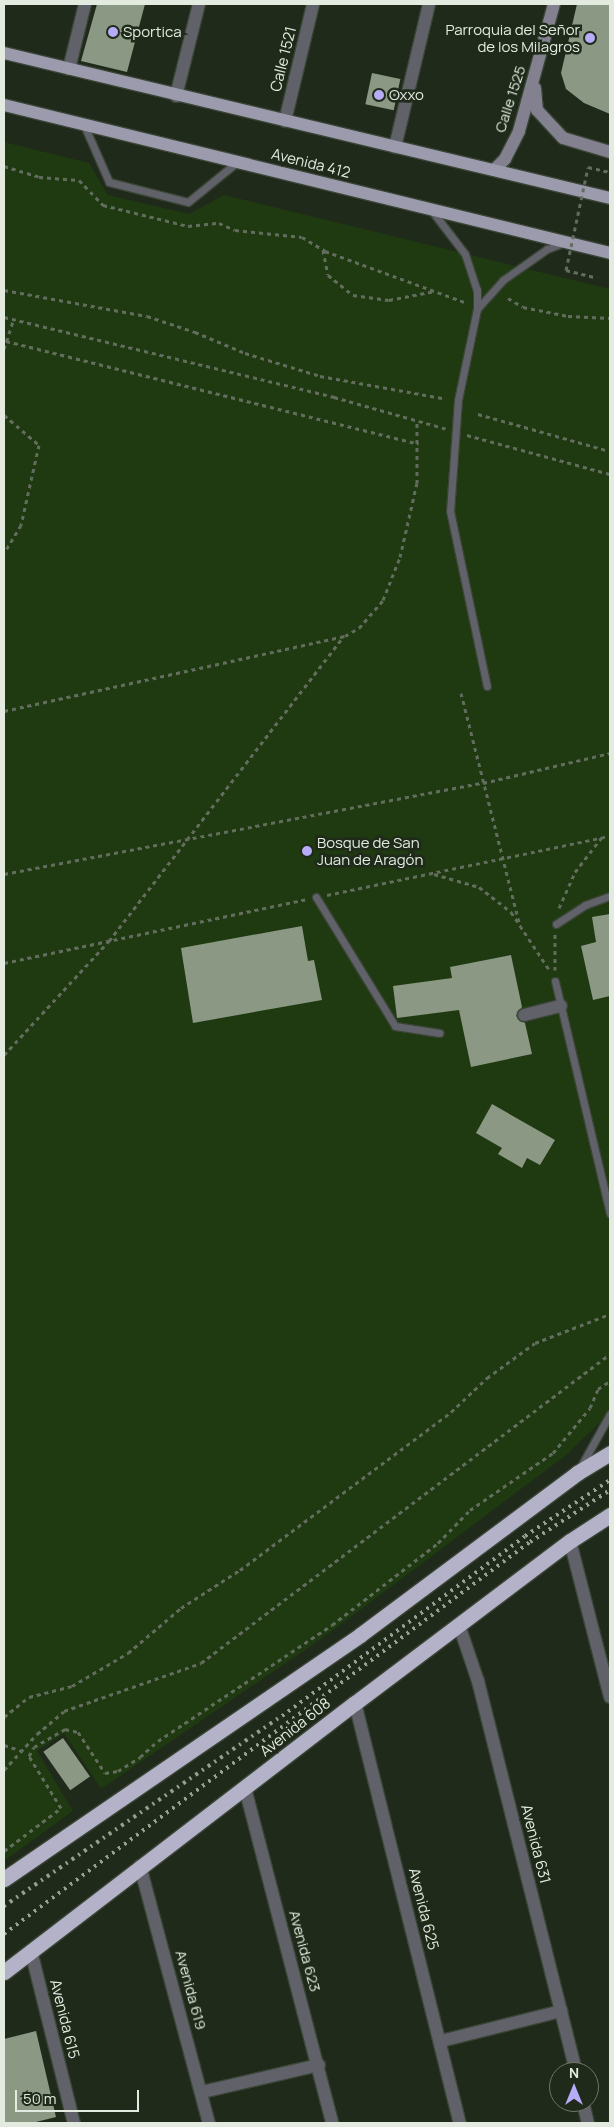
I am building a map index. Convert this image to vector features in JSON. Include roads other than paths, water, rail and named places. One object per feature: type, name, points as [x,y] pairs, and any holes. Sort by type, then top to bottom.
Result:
[{"type":"highway","points":[[4,1879],[360,1635],[577,1473],[610,1453]]},
{"type":"highway","name":"Avenida 608","points":[[4,1972],[355,1703],[570,1541],[610,1515]]},
{"type":"main road","points":[[4,53],[176,96],[610,198]]},
{"type":"main road","name":"Avenida 412","points":[[4,105],[610,253]]},
{"type":"street","points":[[69,69],[85,4]]},
{"type":"street","points":[[176,96],[198,4]]},
{"type":"street","name":"Calle 1521","points":[[285,121],[313,4]]},
{"type":"street","points":[[395,147],[429,4]]},
{"type":"street","name":"Calle 1525","points":[[494,170],[505,159],[519,131],[534,83],[554,4]]},
{"type":"street","points":[[534,83],[537,110],[563,138],[610,152]]},
{"type":"street","points":[[524,1015],[561,1006]]},
{"type":"street","points":[[570,1541],[610,1697]]},
{"type":"street","name":"Avenida 631","points":[[459,1625],[478,1681],[574,2062]]},
{"type":"street","name":"Avenida 625","points":[[355,1703],[460,2123]]},
{"type":"street","name":"Avenida 623","points":[[245,1788],[319,2065],[332,2123]]},
{"type":"street","name":"Avenida 619","points":[[140,1866],[209,2123]]},
{"type":"street","name":"Avenida 615","points":[[31,1951],[74,2123]]},
{"type":"street","points":[[441,2041],[561,2012]]},
{"type":"street","points":[[202,2092],[319,2065]]},
{"type":"lane","points":[[83,124],[109,182],[188,202],[237,162]]},
{"type":"lane","points":[[430,209],[465,254],[477,290],[477,309],[458,400],[450,511],[487,686]]},
{"type":"lane","points":[[477,309],[503,280],[547,250],[564,242]]},
{"type":"lane","points":[[556,924],[585,905],[610,896]]},
{"type":"lane","points":[[316,897],[395,1026],[439,1033]]},
{"type":"lane","points":[[555,980],[610,1214]]},
{"type":"lane","points":[[577,1473],[610,1414]]},
{"type":"railway","points":[[4,1906],[282,1716],[525,1536],[610,1480]]},
{"type":"railway","points":[[4,1934],[530,1542],[610,1490]]},
{"type":"place","name":"Sportica","points":[[113,32]]},
{"type":"place","name":"Parroquia del Señor de los Milagros","points":[[590,38]]},
{"type":"place","name":"Oxxo","points":[[379,95]]},
{"type":"place","name":"Bosque de San Juan de Aragón","points":[[307,851]]}]
